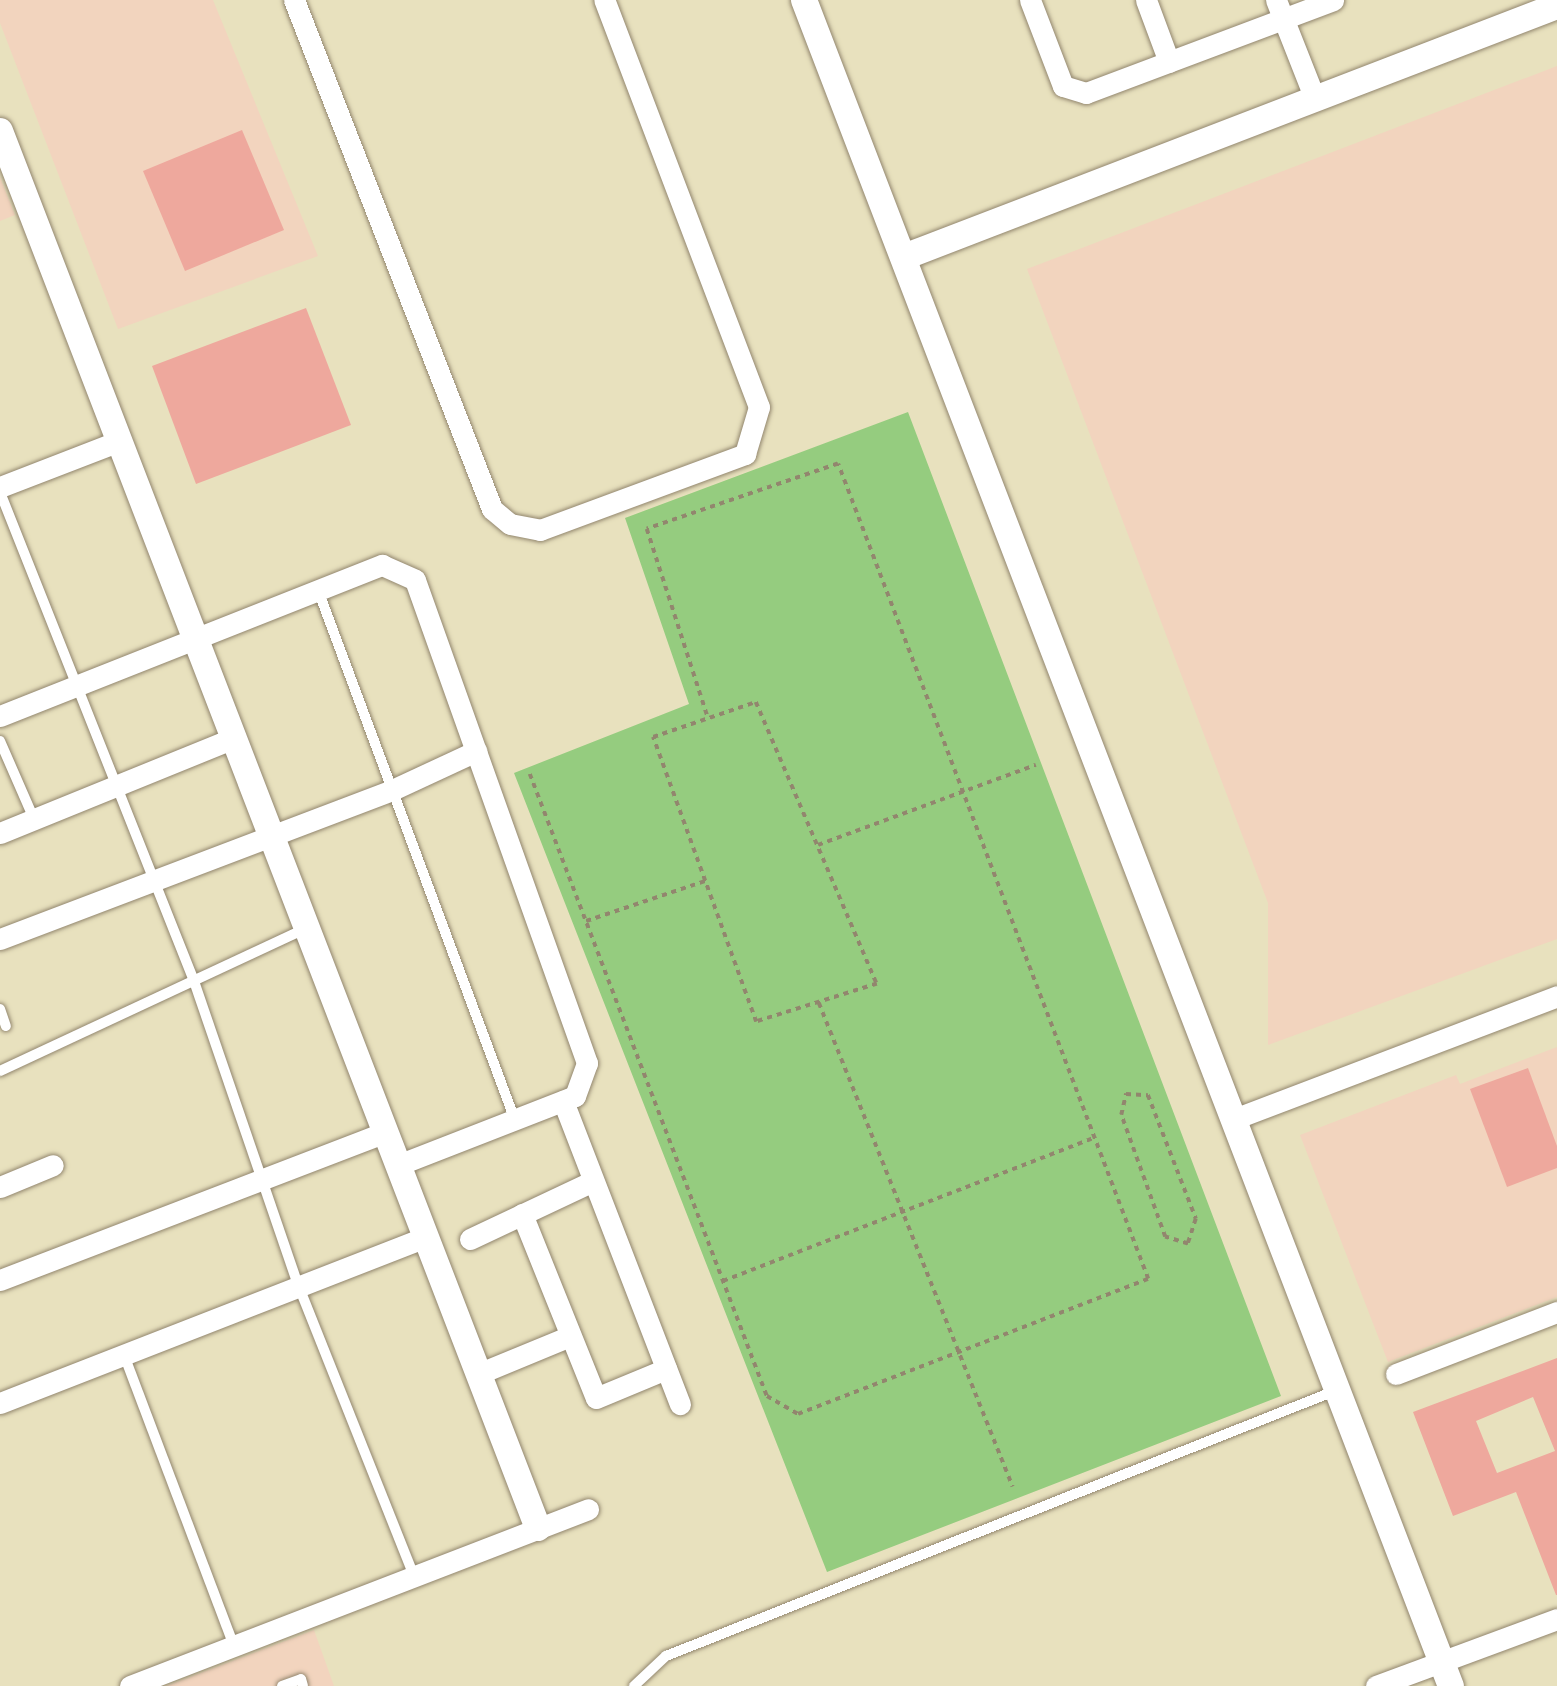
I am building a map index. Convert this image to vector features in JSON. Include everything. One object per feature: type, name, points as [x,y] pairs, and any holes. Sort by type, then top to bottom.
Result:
[{"type":"street","points":[[294,0],[492,509],[510,523],[540,530],[745,454],[759,407],[604,0]]},
{"type":"street","points":[[804,0],[1451,1686]]},
{"type":"street","points":[[1030,0],[1063,86],[1086,93],[1169,62],[1280,9],[1334,0]]},
{"type":"street","points":[[1146,0],[1169,62]]},
{"type":"street","points":[[904,257],[1557,6]]},
{"type":"street","points":[[1280,9],[1315,99]]},
{"type":"street","points":[[0,131],[538,1528]]},
{"type":"street","points":[[0,490],[119,441]]},
{"type":"street","points":[[0,716],[382,565],[415,580],[587,1063],[575,1096],[398,1165]]},
{"type":"street","points":[[0,833],[233,738]]},
{"type":"street","points":[[0,939],[270,834],[392,790],[476,751]]},
{"type":"street","points":[[1234,1119],[1557,996]]},
{"type":"street","points":[[563,1101],[680,1404]]},
{"type":"street","points":[[0,1280],[386,1132]]},
{"type":"street","points":[[0,1187],[53,1165]]},
{"type":"street","points":[[470,1239],[593,1181]]},
{"type":"street","points":[[522,1214],[596,1398],[666,1369]]},
{"type":"street","points":[[0,1403],[426,1237]]},
{"type":"street","points":[[1396,1374],[1557,1312]]},
{"type":"street","points":[[478,1374],[570,1336]]},
{"type":"street","points":[[130,1686],[587,1509]]},
{"type":"street","points":[[1376,1686],[1557,1619]]},
{"type":"lane","points":[[0,490],[118,785],[149,881],[194,981],[266,1178],[299,1286],[414,1576]]},
{"type":"lane","points":[[317,590],[515,1120]]},
{"type":"lane","points":[[0,741],[34,819]]},
{"type":"lane","points":[[0,1071],[307,928]]},
{"type":"lane","points":[[0,1009],[6,1026]]},
{"type":"lane","points":[[124,1355],[234,1646]]},
{"type":"lane","points":[[634,1686],[666,1656],[1338,1390]]},
{"type":"lane","points":[[282,1686],[301,1679],[303,1686]]},
{"type":"path","points":[[530,774],[767,1396],[798,1413],[1148,1279],[838,464],[647,529],[708,718]]},
{"type":"path","points":[[756,702],[818,845],[877,984],[756,1022],[653,737],[756,702]]},
{"type":"path","points":[[818,845],[1036,765]]},
{"type":"path","points":[[586,921],[705,881]]},
{"type":"path","points":[[819,1003],[1013,1487]]},
{"type":"path","points":[[1126,1094],[1148,1095],[1196,1219],[1188,1244],[1165,1237],[1121,1115],[1126,1094]]},
{"type":"path","points":[[723,1281],[1094,1138]]},
{"type":"shaded area","points":[[0,0],[213,0],[318,256],[118,329],[0,23]]},
{"type":"shaded area","points":[[1557,66],[1557,939],[1268,1045],[1268,903],[1027,269]]},
{"type":"shaded area","points":[[0,177],[15,215],[0,221]]},
{"type":"shaded area","points":[[1557,1047],[1557,1297],[1388,1362],[1300,1135],[1456,1075],[1460,1084]]},
{"type":"shaded area","points":[[314,1630],[334,1686],[166,1686]]},
{"type":"green space","points":[[908,412],[1281,1396],[827,1572],[514,773],[689,704],[625,518]]},
{"type":"building","points":[[242,130],[284,230],[185,271],[143,171]]},
{"type":"building","points":[[306,308],[351,425],[196,484],[152,366]]},
{"type":"building","points":[[1528,1068],[1557,1146],[1557,1168],[1507,1187],[1470,1089]]},
{"type":"building","points":[[1557,1358],[1557,1595],[1516,1492],[1453,1516],[1413,1412]],"holes":[[[1533,1397],[1555,1451],[1497,1473],[1476,1421]]]}]
